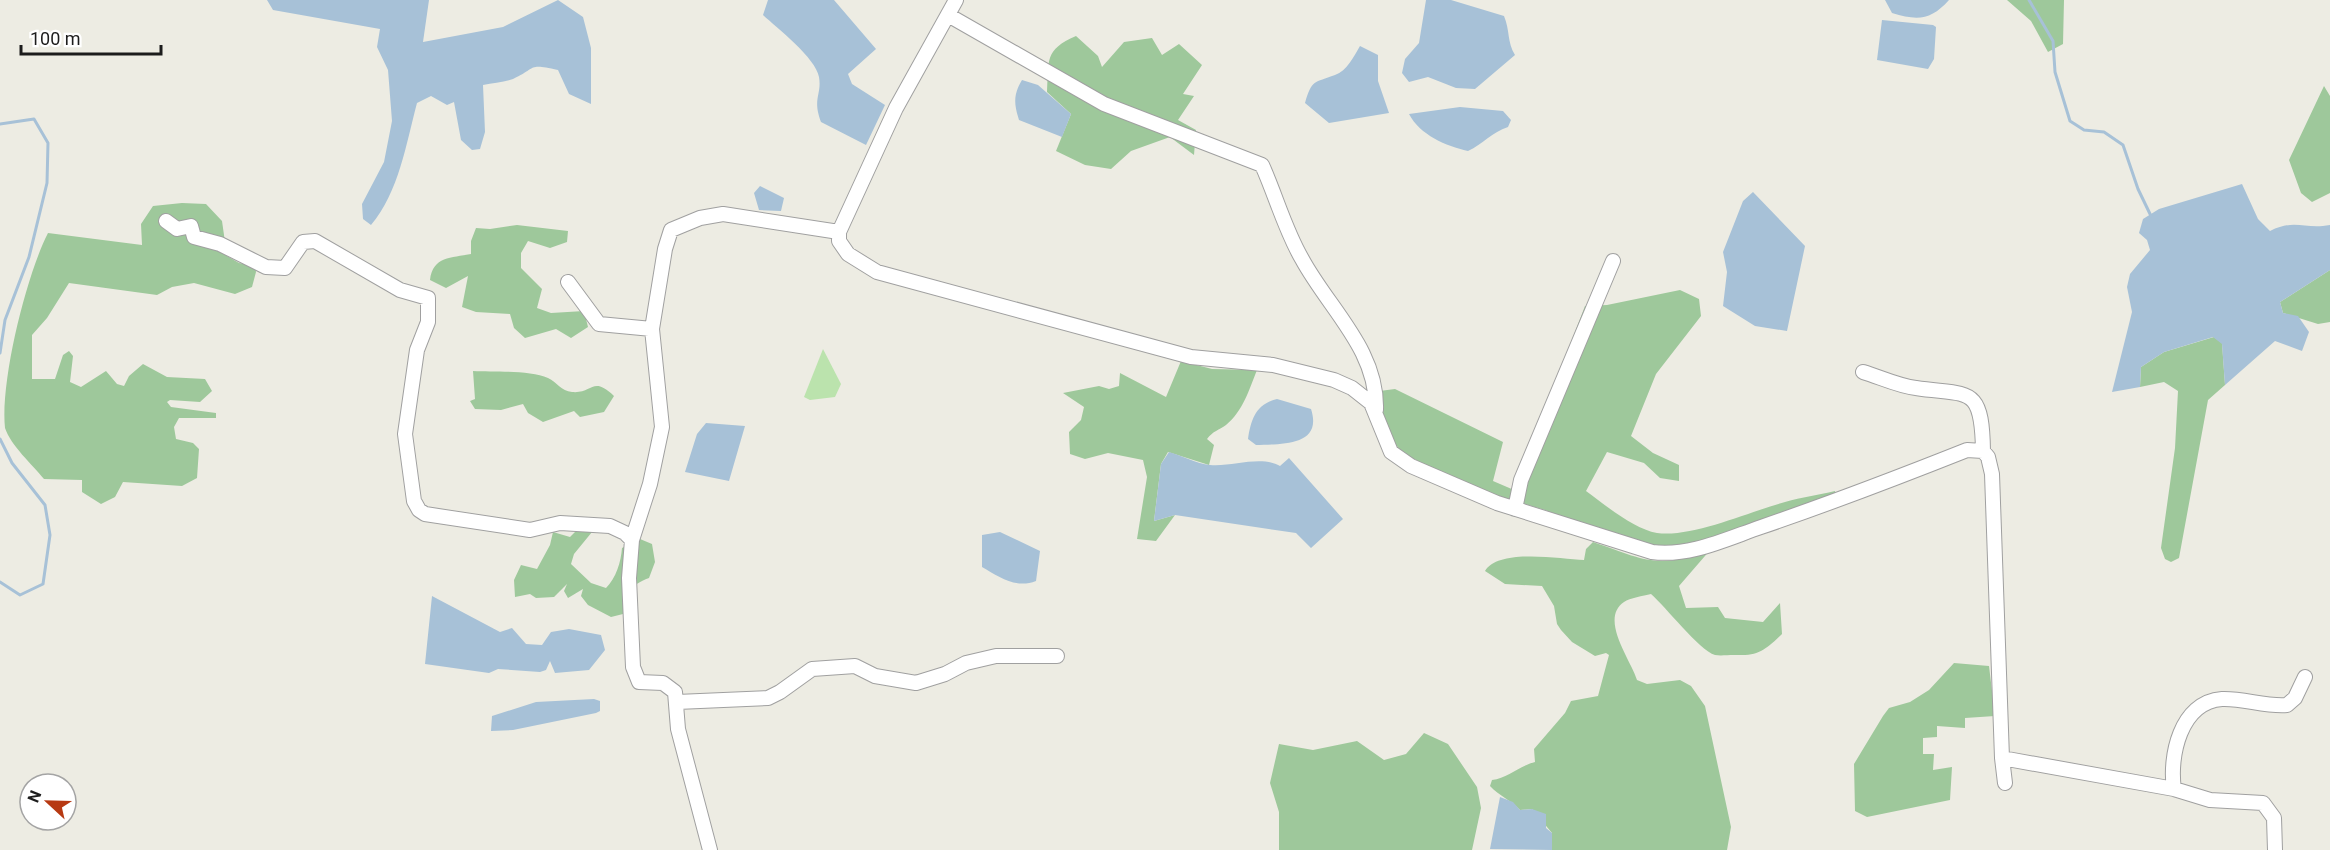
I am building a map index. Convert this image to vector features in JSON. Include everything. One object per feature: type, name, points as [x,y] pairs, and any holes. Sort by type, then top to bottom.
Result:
[{"type":"street","points":[[956,0],[896,108],[839,232],[838,241],[848,254],[877,272],[1191,357],[1273,365],[1322,376],[1352,388],[1376,410]]},
{"type":"street","points":[[948,15],[1104,104],[1262,165],[1302,260],[1365,356],[1375,384],[1376,410],[1387,445],[1403,462],[1474,494],[1631,548],[1672,554],[1699,548],[1825,505],[1967,450],[1983,451]]},
{"type":"street","points":[[710,850],[678,729],[675,692],[669,685],[643,683],[637,679],[633,667],[629,588],[632,540],[650,484],[662,427],[652,329],[665,249],[671,230],[677,226],[700,218],[723,214],[839,232]]},
{"type":"street","points":[[166,221],[177,229],[191,226],[194,237],[220,244],[272,268],[285,268],[303,242],[315,241],[400,290],[428,298],[428,322],[417,351],[405,434],[414,501],[419,510],[425,514],[530,530],[561,523],[610,526],[618,528],[632,540]]},
{"type":"street","points":[[1515,509],[1525,472],[1613,261]]},
{"type":"street","points":[[568,282],[599,324],[652,329]]},
{"type":"street","points":[[1863,372],[1915,388],[1959,392],[1968,395],[1973,401],[1982,428],[1983,451],[1989,460],[1992,474],[2002,758],[2005,783]]},
{"type":"street","points":[[677,702],[768,698],[812,669],[855,666],[876,675],[916,683],[945,674],[966,663],[996,656],[1057,656]]},
{"type":"street","points":[[2174,789],[2171,770],[2174,750],[2183,728],[2201,706],[2219,699],[2288,705],[2294,700],[2305,677]]},
{"type":"street","points":[[2002,758],[2174,789],[2210,800],[2264,803],[2274,818],[2275,850]]},
{"type":"green space","points":[[2007,0],[2064,0],[2063,44],[2048,52],[2031,21]]},
{"type":"green space","points":[[1076,36],[1098,56],[1102,67],[1124,42],[1152,38],[1162,55],[1179,44],[1202,65],[1183,94],[1194,96],[1178,120],[1196,130],[1194,155],[1170,137],[1131,151],[1111,169],[1085,165],[1056,151],[1071,114],[1047,92],[1050,57],[1058,46]]},
{"type":"green space","points":[[2324,86],[2330,96],[2330,193],[2312,202],[2301,193],[2289,160]]},
{"type":"green space","points":[[182,203],[206,204],[222,221],[227,256],[239,263],[255,266],[256,272],[252,287],[235,294],[194,283],[172,287],[157,295],[69,283],[47,318],[32,335],[32,379],[55,379],[63,355],[69,351],[73,356],[70,382],[81,387],[106,371],[117,384],[124,386],[129,376],[143,364],[167,377],[205,379],[212,391],[200,402],[170,400],[167,402],[171,407],[216,413],[216,418],[179,418],[174,427],[176,439],[193,443],[199,449],[197,478],[182,486],[123,482],[115,497],[101,504],[82,492],[82,480],[44,479],[17,448],[5,428],[7,384],[23,301],[48,233],[142,245],[141,224],[153,206]]},
{"type":"green space","points":[[517,225],[568,231],[567,242],[550,248],[528,241],[521,253],[521,268],[542,289],[537,308],[551,313],[584,311],[588,327],[571,338],[556,329],[525,338],[514,328],[510,314],[476,312],[462,307],[468,276],[446,288],[430,280],[439,262],[471,254],[471,241],[476,228],[490,229]]},
{"type":"green space","points":[[2330,270],[2330,322],[2318,324],[2283,313],[2280,302]]},
{"type":"green space","points":[[1680,290],[1699,299],[1701,316],[1656,374],[1631,436],[1653,453],[1679,465],[1679,481],[1660,478],[1644,463],[1607,452],[1586,491],[1620,516],[1639,527],[1657,533],[1687,532],[1704,528],[1771,506],[1835,491],[1836,499],[1701,545],[1665,550],[1581,525],[1545,510],[1472,488],[1402,453],[1394,442],[1372,392],[1395,389],[1503,442],[1493,481],[1514,490],[1585,306],[1607,305]]},
{"type":"green space","points":[[2214,337],[2222,343],[2225,385],[2208,400],[2179,558],[2171,562],[2165,559],[2161,548],[2175,448],[2178,391],[2164,382],[2140,387],[2141,367],[2164,352]]},
{"type":"green space","points":[[823,349],[841,384],[835,397],[810,400],[804,397]]},
{"type":"green space","points":[[1181,361],[1212,369],[1257,370],[1237,413],[1226,425],[1207,439],[1214,445],[1209,465],[1168,452],[1161,464],[1154,521],[1175,515],[1156,541],[1137,539],[1147,477],[1143,460],[1108,453],[1085,459],[1070,454],[1069,432],[1081,420],[1084,407],[1063,393],[1099,386],[1109,389],[1119,386],[1120,373],[1166,397]]},
{"type":"green space","points":[[473,371],[540,375],[568,391],[579,392],[597,386],[614,396],[604,412],[580,417],[574,411],[543,422],[528,413],[523,404],[501,410],[475,409],[470,401],[475,399]]},
{"type":"green space","points":[[578,529],[592,532],[574,554],[571,564],[591,583],[606,588],[613,580],[617,570],[622,548],[640,539],[652,544],[655,562],[649,578],[637,584],[630,591],[625,601],[623,614],[611,617],[588,605],[581,596],[583,589],[568,598],[564,591],[567,584],[554,597],[536,598],[530,594],[515,597],[514,580],[521,565],[537,569],[550,545],[553,532],[570,537]]},
{"type":"green space","points":[[1593,542],[1638,557],[1664,561],[1693,556],[1711,549],[1679,586],[1686,608],[1718,607],[1725,618],[1763,622],[1780,603],[1782,634],[1765,648],[1749,655],[1715,655],[1708,651],[1651,594],[1633,598],[1624,602],[1617,609],[1615,619],[1619,640],[1637,680],[1647,684],[1680,680],[1691,686],[1705,706],[1731,827],[1727,850],[1552,850],[1552,833],[1532,809],[1520,810],[1490,786],[1492,780],[1535,762],[1534,749],[1565,713],[1571,701],[1598,696],[1609,655],[1606,653],[1595,656],[1572,642],[1557,624],[1554,606],[1542,586],[1505,584],[1485,571],[1492,564],[1503,559],[1516,557],[1584,560],[1586,549]]},
{"type":"green space","points":[[1954,663],[1989,666],[1995,716],[1965,718],[1965,728],[1937,726],[1937,737],[1923,738],[1923,754],[1934,754],[1933,770],[1952,767],[1950,800],[1867,817],[1855,811],[1854,764],[1883,716],[1889,708],[1910,702],[1929,690]]},
{"type":"green space","points":[[1424,733],[1448,744],[1477,787],[1481,808],[1472,850],[1279,850],[1279,812],[1270,783],[1279,744],[1313,750],[1357,741],[1384,760],[1406,754]]},
{"type":"water","points":[[267,0],[429,0],[423,42],[503,27],[558,0],[583,17],[591,48],[591,104],[569,94],[558,70],[548,68],[536,67],[513,79],[483,85],[485,132],[480,149],[472,150],[461,140],[454,102],[447,105],[431,96],[417,103],[395,183],[381,212],[371,225],[363,219],[362,204],[384,162],[392,121],[388,70],[377,47],[380,29],[273,10]]},
{"type":"water","points":[[768,0],[834,0],[876,49],[848,74],[852,84],[885,105],[866,145],[821,122],[817,107],[820,83],[816,69],[795,44],[763,15]]},
{"type":"water","points":[[1426,0],[1451,0],[1504,16],[1515,55],[1475,89],[1456,88],[1428,77],[1409,82],[1402,73],[1405,59],[1419,43]]},
{"type":"water","points":[[1885,0],[1949,0],[1936,12],[1917,18],[1892,13]]},
{"type":"water","points":[[1882,20],[1936,27],[1934,59],[1928,69],[1877,60]]},
{"type":"water","points":[[1360,46],[1378,55],[1378,81],[1389,113],[1329,123],[1305,103],[1310,90],[1318,81],[1343,70]]},
{"type":"water","points":[[1022,80],[1038,85],[1071,114],[1062,137],[1019,120],[1015,100]]},
{"type":"water","points":[[1460,107],[1503,111],[1511,120],[1508,127],[1468,151],[1451,146],[1427,134],[1409,114]]},
{"type":"water","points":[[2242,184],[2258,219],[2270,231],[2287,225],[2330,225],[2330,270],[2280,302],[2283,313],[2298,316],[2309,332],[2302,351],[2275,341],[2225,385],[2222,344],[2213,337],[2164,352],[2141,367],[2140,387],[2112,392],[2132,312],[2127,287],[2130,274],[2150,250],[2147,240],[2139,233],[2143,219],[2159,209]]},
{"type":"water","points":[[760,186],[784,198],[781,211],[759,210],[754,193]]},
{"type":"water","points":[[1753,192],[1805,246],[1787,331],[1755,326],[1723,306],[1727,272],[1723,252],[1743,201]]},
{"type":"water","points":[[1277,399],[1311,409],[1313,421],[1311,430],[1306,436],[1288,443],[1256,445],[1248,439],[1253,419],[1259,409]]},
{"type":"water","points":[[706,423],[745,426],[729,481],[685,472],[697,434]]},
{"type":"water","points":[[1169,452],[1210,465],[1264,461],[1280,466],[1289,458],[1343,519],[1311,548],[1296,533],[1175,515],[1154,521],[1161,464]]},
{"type":"water","points":[[1000,532],[1040,551],[1036,581],[1015,583],[982,567],[982,535]]},
{"type":"water","points":[[432,596],[500,632],[512,628],[526,644],[542,645],[551,632],[569,629],[601,635],[605,650],[589,670],[555,673],[550,661],[546,670],[540,672],[498,669],[489,673],[425,664]]},
{"type":"water","points":[[594,699],[600,701],[600,711],[596,713],[513,730],[491,731],[492,716],[536,702]]},
{"type":"water","points":[[1500,797],[1513,802],[1520,810],[1532,809],[1546,814],[1546,828],[1552,833],[1552,850],[1490,849]]},
{"type":"waterway","points":[[2029,0],[2053,41],[2055,72],[2070,121],[2084,130],[2104,132],[2123,145],[2138,189],[2151,216]]},
{"type":"waterway","points":[[0,124],[34,119],[48,143],[47,183],[29,257],[5,320],[0,353]]},
{"type":"waterway","points":[[0,439],[12,463],[45,505],[50,535],[43,584],[20,595],[0,582]]}]
